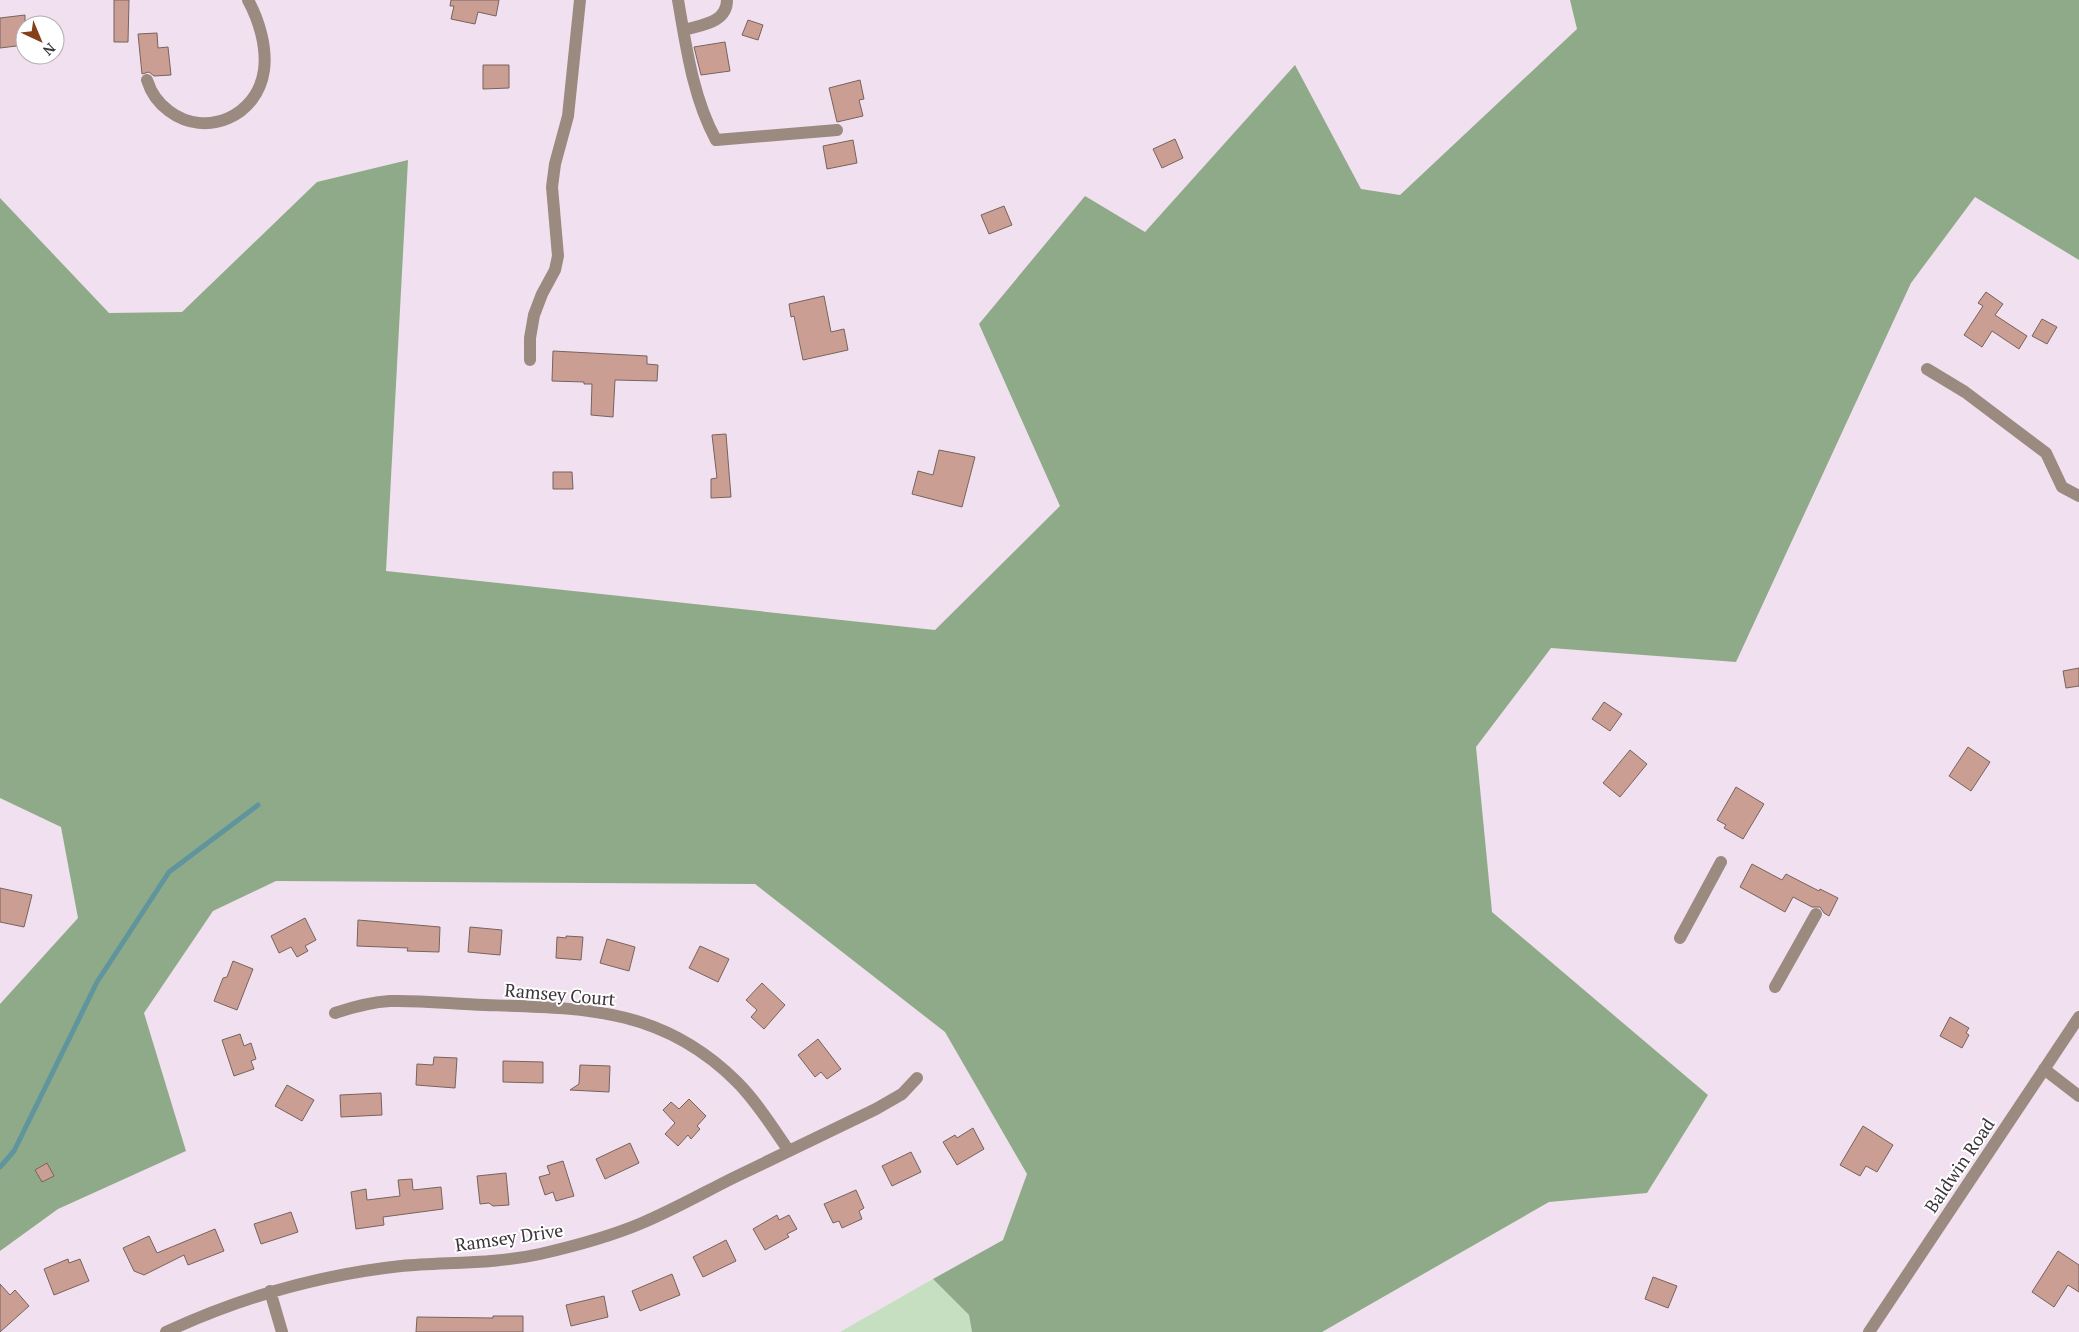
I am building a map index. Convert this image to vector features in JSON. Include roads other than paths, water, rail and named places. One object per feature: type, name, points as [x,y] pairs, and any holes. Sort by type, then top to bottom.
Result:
[{"type":"street","points":[[147,80],[154,96],[164,107],[176,117],[187,122],[203,125],[213,124],[229,118],[244,107],[260,86],[264,71],[265,55],[260,30],[248,0]]},
{"type":"street","points":[[530,360],[530,338],[534,315],[542,294],[555,270],[558,256],[552,187],[555,164],[568,116],[580,0]]},
{"type":"street","points":[[678,0],[697,89],[708,126],[716,140],[837,130]]},
{"type":"street","points":[[684,30],[713,22],[722,15],[727,6],[727,0]]},
{"type":"street","points":[[1927,369],[1965,392],[2046,454],[2062,488],[2079,496]]},
{"type":"street","points":[[1680,938],[1721,862]]},
{"type":"street","points":[[1775,988],[1816,914]]},
{"type":"street","name":"Ramsey Court","points":[[335,1013],[362,1005],[390,1001],[590,1010],[625,1017],[659,1028],[688,1043],[714,1061],[746,1092],[789,1151]]},
{"type":"street","name":"Baldwin Road","points":[[1869,1332],[2079,1018]]},
{"type":"street","points":[[2044,1069],[2079,1096]]},
{"type":"street","name":"Ramsey Drive","points":[[166,1332],[206,1314],[270,1291],[352,1272],[403,1266],[482,1262],[538,1254],[591,1241],[641,1223],[876,1109],[902,1094],[917,1078]]},
{"type":"street","points":[[270,1291],[282,1332]]},
{"type":"waterway","points":[[0,1167],[14,1151],[97,982],[169,872],[258,805]]}]
